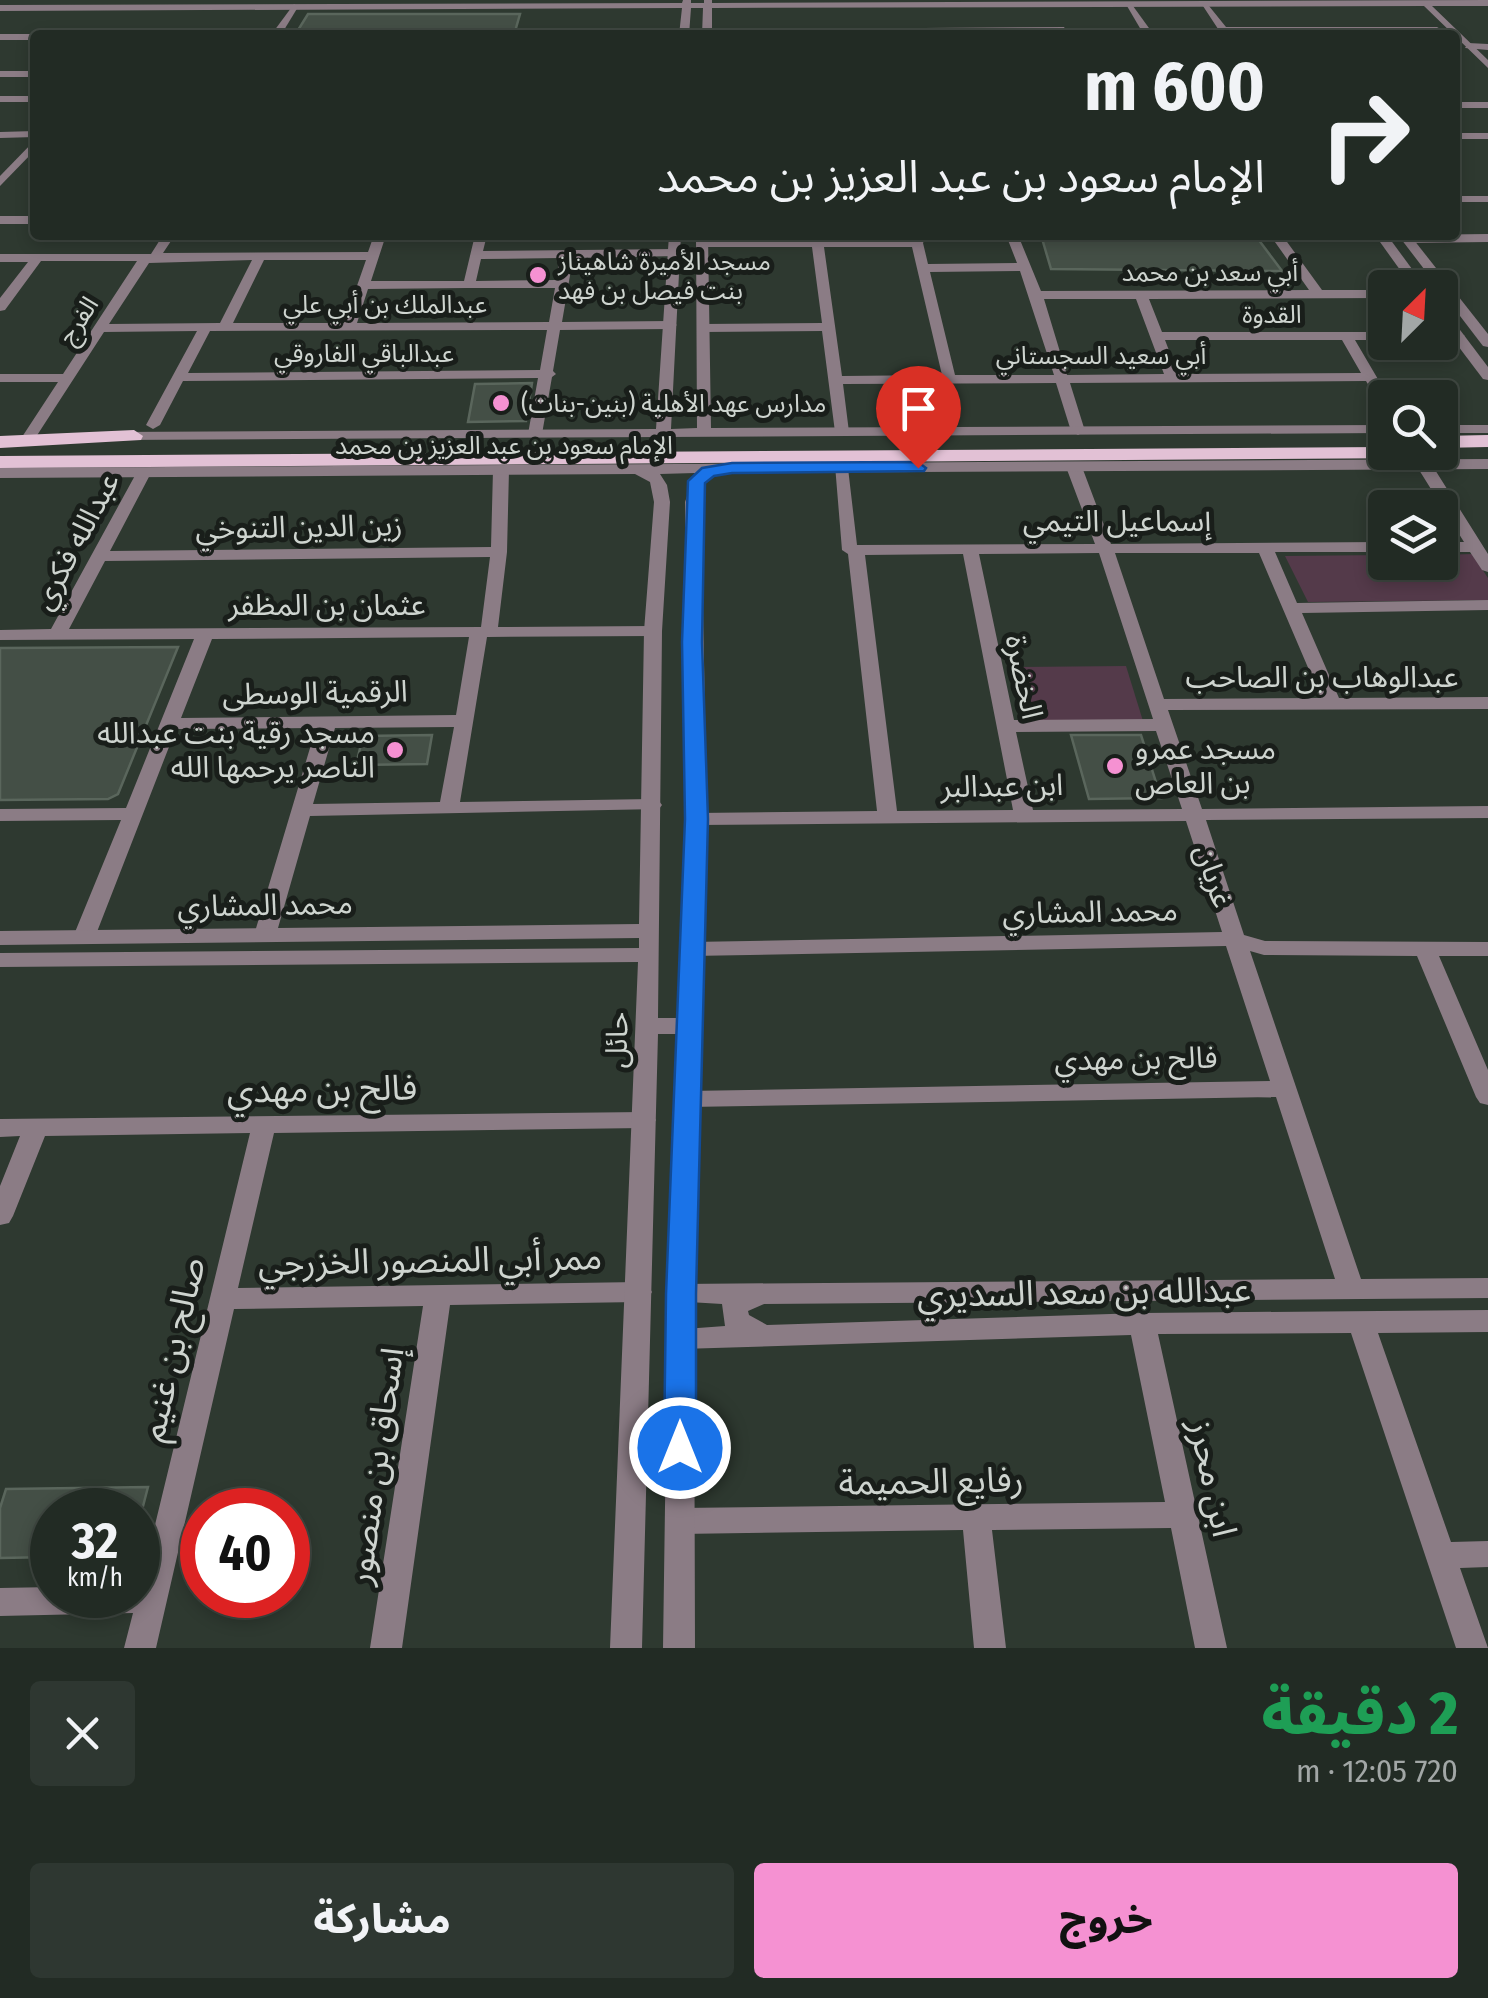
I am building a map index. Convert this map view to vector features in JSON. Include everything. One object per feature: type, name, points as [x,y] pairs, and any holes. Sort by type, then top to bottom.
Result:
[{"type":"main road","points":[[0,443],[134,436]]},
{"type":"main road","name":"الإمام سعود بن عبد العزيز بن محمد","points":[[0,443],[1368,442]]},
{"type":"main road","points":[[1458,442],[1488,442]]},
{"type":"main road","name":"الإمام سعود بن عبد العزيز بن محمد","points":[[1458,454],[1488,452]]},
{"type":"main road","name":"الإمام سعود بن عبد العزيز بن محمد","points":[[1,471],[1368,458]]},
{"type":"main road","points":[[1,471],[240,472]]},
{"type":"street","points":[[0,10],[193,3],[294,9],[403,3],[1488,5]]},
{"type":"street","points":[[0,10],[534,10],[687,5]]},
{"type":"street","points":[[684,30],[687,5]]},
{"type":"street","points":[[708,5],[791,10],[1488,5]]},
{"type":"street","points":[[707,30],[708,5]]},
{"type":"street","points":[[1130,8],[1145,30]]},
{"type":"street","points":[[1206,8],[1224,30]]},
{"type":"street","points":[[1407,8],[1437,30]]},
{"type":"street","points":[[1428,8],[1451,30]]},
{"type":"street","points":[[279,30],[294,9]]},
{"type":"street","points":[[1056,9],[1064,30]]},
{"type":"street","points":[[529,30],[534,10]]},
{"type":"street","points":[[791,10],[795,30]]},
{"type":"street","points":[[0,37],[30,37]]},
{"type":"street","points":[[1460,38],[1488,65]]},
{"type":"street","points":[[1468,46],[1488,46]]},
{"type":"street","points":[[1460,51],[1488,76]]},
{"type":"street","points":[[0,74],[30,74]]},
{"type":"street","points":[[0,99],[30,98]]},
{"type":"street","points":[[1460,106],[1488,106]]},
{"type":"street","points":[[0,134],[30,137]]},
{"type":"street","points":[[8,173],[30,140]]},
{"type":"street","points":[[1460,140],[1488,140]]},
{"type":"street","points":[[1460,199],[1488,199]]},
{"type":"street","points":[[0,212],[30,212]]},
{"type":"street","points":[[0,220],[30,220]]},
{"type":"street","points":[[1460,238],[1488,238]]},
{"type":"street","name":"الفرج","points":[[29,437],[144,260],[155,257],[165,240]]},
{"type":"street","points":[[349,327],[378,240]]},
{"type":"street","points":[[469,285],[480,240]]},
{"type":"street","points":[[664,426],[675,240]]},
{"type":"street","points":[[702,240],[704,426]]},
{"type":"street","points":[[725,240],[818,244],[899,240]]},
{"type":"street","points":[[919,240],[949,377]]},
{"type":"street","points":[[1014,240],[1036,295],[1078,431]]},
{"type":"street","points":[[1280,240],[1318,294]]},
{"type":"street","points":[[1385,240],[1407,270]]},
{"type":"street","points":[[1408,240],[1488,342]]},
{"type":"street","points":[[818,244],[842,432]]},
{"type":"street","points":[[476,255],[674,253]]},
{"type":"street","points":[[535,434],[567,255]]},
{"type":"street","points":[[224,328],[260,256]]},
{"type":"street","points":[[0,258],[373,256]]},
{"type":"street","points":[[0,307],[37,258]]},
{"type":"street","points":[[923,268],[1026,268]]},
{"type":"street","points":[[363,285],[563,284]]},
{"type":"street","name":"أبي سعد بن محمد","points":[[1036,295],[1368,294]]},
{"type":"street","points":[[1142,295],[1172,376]]},
{"type":"street","name":"عبدالملك بن أبي علي","points":[[100,328],[670,325]]},
{"type":"street","points":[[152,425],[205,328]]},
{"type":"street","points":[[704,328],[828,328]]},
{"type":"street","name":"القدوة","points":[[1158,336],[1368,336]]},
{"type":"street","points":[[1458,336],[1488,376]]},
{"type":"street","points":[[1347,337],[1371,380]]},
{"type":"street","name":"عبدالباقي الفاروقي","points":[[179,377],[548,374]]},
{"type":"street","name":"أبي سعيد السجستاني","points":[[835,380],[1368,376]]},
{"type":"street","points":[[0,378],[67,378]]},
{"type":"street","name":"الإمام سعود بن عبد العزيز بن محمد","points":[[0,443],[29,437],[535,434],[664,426],[842,432],[1368,429]]},
{"type":"street","points":[[1458,428],[1488,429]]},
{"type":"street","name":"الإمام سعود بن عبد العزيز بن محمد","points":[[1,471],[1074,466],[1368,459]]},
{"type":"street","name":"الإمام سعود بن عبد العزيز بن محمد","points":[[1458,461],[1488,464]]},
{"type":"street","name":"غريان","points":[[1074,466],[1106,548],[1350,1288]]},
{"type":"street","points":[[616,468],[655,476],[661,491],[677,484],[695,492]]},
{"type":"street","points":[[679,1648],[681,1294],[696,819],[692,642],[695,492],[699,477],[732,468]]},
{"type":"street","points":[[840,468],[888,817]]},
{"type":"street","points":[[449,808],[499,552],[502,470]]},
{"type":"street","points":[[1434,470],[1488,567]]},
{"type":"street","name":"عبدالله فكري","points":[[57,635],[143,473]]},
{"type":"street","name":"حائل","points":[[626,1648],[650,943],[653,631],[661,491]]},
{"type":"street","points":[[1458,547],[1474,547]]},
{"type":"street","points":[[1265,548],[1332,704]]},
{"type":"street","name":"إسماعيل التيمي","points":[[853,550],[1368,548]]},
{"type":"street","name":"الخضرة","points":[[970,549],[1024,816]]},
{"type":"street","name":"زين الدين التنوخي","points":[[99,556],[499,552]]},
{"type":"street","points":[[1289,608],[1488,605]]},
{"type":"street","name":"عثمان بن المظفر","points":[[0,635],[653,631]]},
{"type":"street","points":[[81,948],[130,814],[205,634]]},
{"type":"street","name":"عبدالوهاب بن الصاحب","points":[[1006,726],[1332,704],[1488,703]]},
{"type":"street","name":"الرقمية الوسطى","points":[[167,724],[463,721]]},
{"type":"street","points":[[265,935],[327,722]]},
{"type":"street","points":[[302,810],[652,805]]},
{"type":"street","name":"ابن عبدالبر","points":[[696,819],[1488,812]]},
{"type":"street","points":[[0,814],[130,814]]},
{"type":"street","points":[[592,932],[610,934],[620,942],[611,952],[592,956]]},
{"type":"street","name":"محمد المشاري","points":[[0,960],[81,948],[265,935],[592,932],[650,943]]},
{"type":"street","name":"محمد المشاري","points":[[0,938],[81,948],[592,956],[650,943]]},
{"type":"street","name":"محمد المشاري","points":[[691,949],[1235,939],[1264,948],[1488,949]]},
{"type":"street","points":[[1425,949],[1488,1096]]},
{"type":"street","points":[[647,1026],[689,1026]]},
{"type":"street","name":"فالح بن مهدي","points":[[688,1099],[1284,1089]]},
{"type":"street","name":"فالح بن مهدي","points":[[0,1128],[644,1120]]},
{"type":"street","name":"صالح بن غنيم","points":[[160,1562],[264,1125]]},
{"type":"street","points":[[0,1216],[36,1128]]},
{"type":"street","name":"عبدالله بن سعد السديري","points":[[681,1294],[1488,1288]]},
{"type":"street","name":"ممر أبي المنصور الخزرجي","points":[[223,1299],[638,1292]]},
{"type":"street","points":[[765,1335],[736,1321],[733,1312],[745,1300],[766,1294]]},
{"type":"street","name":"إسحاق بن منصور","points":[[386,1648],[438,1296]]},
{"type":"street","points":[[1361,1322],[1472,1648]]},
{"type":"street","name":"عبدالله بن سعد السديري","points":[[681,1338],[1142,1324],[1488,1322]]},
{"type":"street","name":"ابن محرز","points":[[1142,1324],[1210,1648]]},
{"type":"street","name":"رفايع الحميمة","points":[[680,1521],[1182,1515]]},
{"type":"street","points":[[976,1518],[990,1648]]},
{"type":"street","points":[[1440,1554],[1488,1554]]},
{"type":"street","points":[[0,1602],[30,1601]]},
{"type":"street","name":"صالح بن غنيم","points":[[140,1648],[147,1618]]},
{"type":"shaded area","points":[[1458,554],[1472,554],[1488,578],[1488,600],[1308,602],[1285,556],[1368,555],[1368,580],[1458,580]]},
{"type":"shaded area","points":[[1126,666],[1143,721],[1032,721],[1019,667]]},
{"type":"building","points":[[308,14],[520,14],[515,30],[298,30]]},
{"type":"building","points":[[1042,240],[1259,240],[1282,271],[1051,269]]},
{"type":"building","name":"مدارس عهد الأهلية (بنين-بنات)","points":[[532,383],[526,421],[468,422],[475,384]]},
{"type":"building","points":[[178,647],[118,794],[108,799],[0,800],[0,648]]},
{"type":"building","name":"مسجد رقية بنت عبدالله الناصر يرحمها الله","points":[[432,735],[427,764],[356,765],[363,736]]},
{"type":"building","name":"مسجد عمرو بن العاص","points":[[1071,735],[1141,735],[1161,798],[1089,799]]},
{"type":"building","points":[[6,1489],[30,1489],[30,1557],[0,1558],[0,1508]]},
{"type":"place","name":"مسجد الأميرة شاهيناز بنت فيصل بن فهد","points":[[538,275]]},
{"type":"place","name":"مدارس عهد الأهلية (بنين-بنات)","points":[[501,403]]},
{"type":"place","name":"مسجد رقية بنت عبدالله الناصر يرحمها الله","points":[[395,750]]},
{"type":"place","name":"مسجد عمرو بن العاص","points":[[1115,766]]},
{"type":"route","points":[[680,1448],[696,819],[692,642],[696,481],[708,472],[732,468],[918,468]]}]
